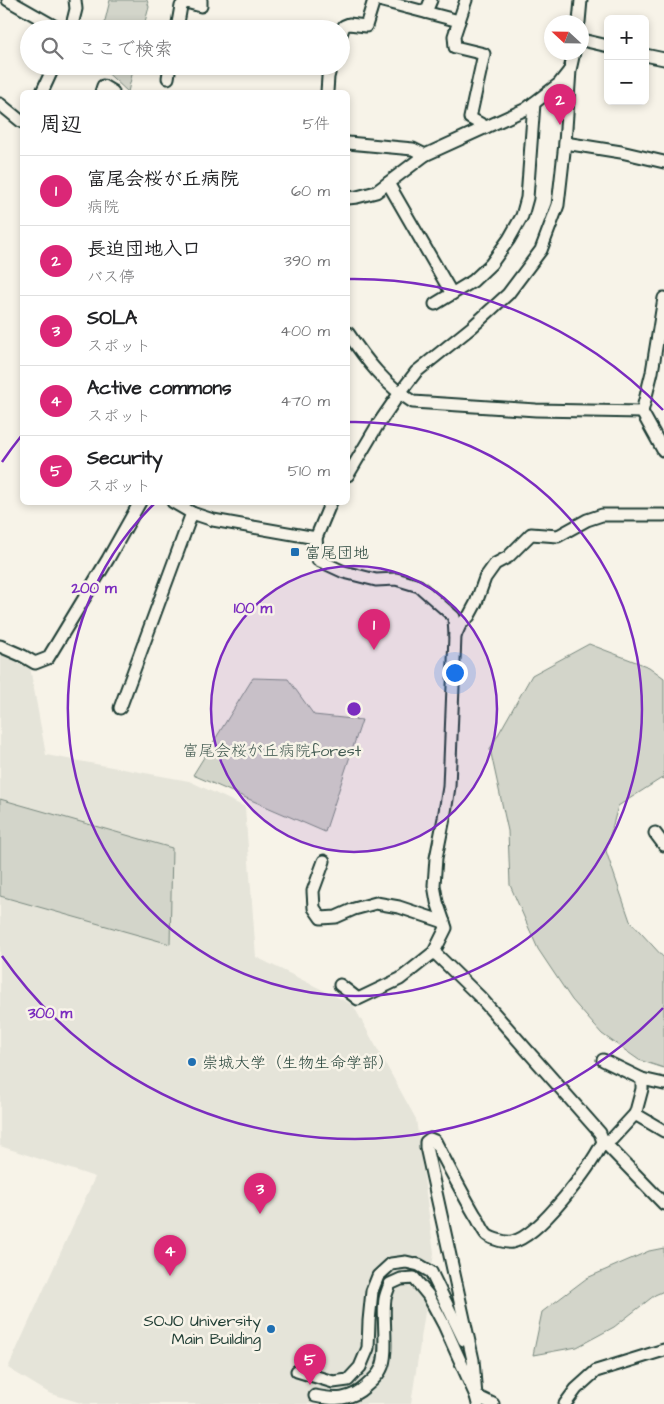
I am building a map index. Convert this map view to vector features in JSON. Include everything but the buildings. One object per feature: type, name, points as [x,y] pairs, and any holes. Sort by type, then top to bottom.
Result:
[{"type":"street","points":[[8,0],[43,20]]},
{"type":"street","points":[[73,20],[76,9],[75,0]]},
{"type":"street","points":[[179,20],[181,6],[186,2],[201,6],[202,0]]},
{"type":"street","points":[[350,24],[366,26],[374,0]]},
{"type":"street","points":[[379,0],[459,21]]},
{"type":"street","points":[[426,12],[431,0]]},
{"type":"street","points":[[466,0],[454,36],[455,47],[484,54],[470,118],[486,127]]},
{"type":"street","points":[[580,15],[581,0]]},
{"type":"street","points":[[589,42],[604,45]]},
{"type":"street","points":[[649,56],[664,59]]},
{"type":"street","points":[[350,472],[377,426],[416,372],[472,327],[508,294],[541,250],[558,204],[572,60]]},
{"type":"street","points":[[350,198],[376,192],[425,155],[526,109],[559,84],[570,70]]},
{"type":"street","points":[[43,90],[50,75]]},
{"type":"street","points":[[327,90],[329,75]]},
{"type":"street","points":[[435,304],[473,281],[491,264],[509,239],[522,216],[527,198],[534,103]]},
{"type":"street","points":[[0,104],[20,120]]},
{"type":"street","points":[[350,143],[413,149],[425,155]]},
{"type":"street","points":[[565,143],[621,152],[664,162]]},
{"type":"street","points":[[388,183],[452,294]]},
{"type":"street","points":[[664,298],[652,372],[642,412],[664,450]]},
{"type":"street","points":[[350,336],[369,364],[399,394],[414,402],[536,410],[642,412]]},
{"type":"street","points":[[652,372],[664,375]]},
{"type":"street","points":[[0,646],[35,663],[48,658],[138,505]]},
{"type":"street","points":[[178,505],[192,513],[213,520],[302,534],[316,538]]},
{"type":"street","points":[[330,505],[316,538],[318,560],[344,572],[376,580],[396,579],[419,586],[454,617],[455,636],[449,787],[436,858],[434,885],[437,902],[446,928],[434,952],[400,979],[358,999],[340,985]]},
{"type":"street","points":[[120,708],[192,513]]},
{"type":"street","points":[[455,636],[460,625],[469,616],[485,578],[494,564],[508,556],[531,534],[558,536],[587,520],[602,515],[664,515]]},
{"type":"street","points":[[655,833],[664,845]]},
{"type":"street","points":[[324,861],[313,891],[314,908],[321,918],[336,917],[354,909],[376,903],[399,907],[444,922]]},
{"type":"street","points":[[434,952],[505,1024],[600,1133],[602,1141],[664,1204]]},
{"type":"street","points":[[603,1060],[642,1079],[664,1084]]},
{"type":"street","points":[[602,1141],[612,1139],[636,1115],[642,1089],[642,1079]]},
{"type":"street","points":[[636,1115],[664,1131]]},
{"type":"street","points":[[477,1400],[473,1360],[426,1142],[430,1140],[435,1141],[464,1196],[487,1234],[496,1239],[511,1242],[523,1237],[536,1228],[553,1211],[595,1158],[602,1141]]},
{"type":"street","points":[[297,1371],[333,1382],[348,1380],[360,1367],[368,1348],[372,1291],[378,1276],[391,1264],[406,1262],[419,1264],[431,1272],[473,1360]]},
{"type":"street","points":[[315,1396],[333,1399],[352,1396],[374,1378],[383,1367],[385,1299],[390,1284],[401,1278],[414,1278],[428,1295],[444,1325],[477,1400]]},
{"type":"street","points":[[565,1404],[576,1389],[596,1371],[664,1350]]},
{"type":"street","points":[[477,1400],[493,1404]]},
{"type":"shaded area","name":"崇城大学（生物生命学部）","points":[[0,642],[27,651],[46,755],[189,781],[245,807],[256,957],[353,1005],[416,1119],[434,1253],[411,1404],[84,1404],[49,1393],[8,1368],[95,1177],[0,1146]]},
{"type":"green space","points":[[110,0],[147,0],[149,7],[145,20],[105,20]]},
{"type":"green space","points":[[110,75],[132,75],[128,90],[126,90]]},
{"type":"green space","points":[[589,644],[649,667],[664,678],[664,779],[662,778],[618,806],[606,851],[630,921],[664,958],[664,1068],[639,1060],[602,1034],[572,1000],[538,949],[510,885],[508,831],[490,749],[532,675]]},
{"type":"green space","name":"富尾会桜が丘病院forest","points":[[253,678],[288,679],[314,715],[362,720],[325,832],[193,775]]},
{"type":"green space","points":[[0,799],[172,848],[170,944],[0,896]]},
{"type":"green space","points":[[664,1248],[664,1291],[655,1295],[614,1327],[577,1347],[533,1355],[542,1312],[587,1278],[649,1251]]},
{"type":"place","name":"長迫団地入口","points":[[560,125]]},
{"type":"place","name":"富尾団地","points":[[295,552]]},
{"type":"place","name":"富尾会桜が丘病院","points":[[374,650]]},
{"type":"place","name":"崇城大学（生物生命学部）","points":[[192,1062]]},
{"type":"place","name":"SOLA","points":[[260,1214]]},
{"type":"place","name":"Active commons","points":[[170,1276]]},
{"type":"place","name":"SOJO University Main Building","points":[[271,1329]]},
{"type":"place","name":"Security","points":[[310,1385]]}]
